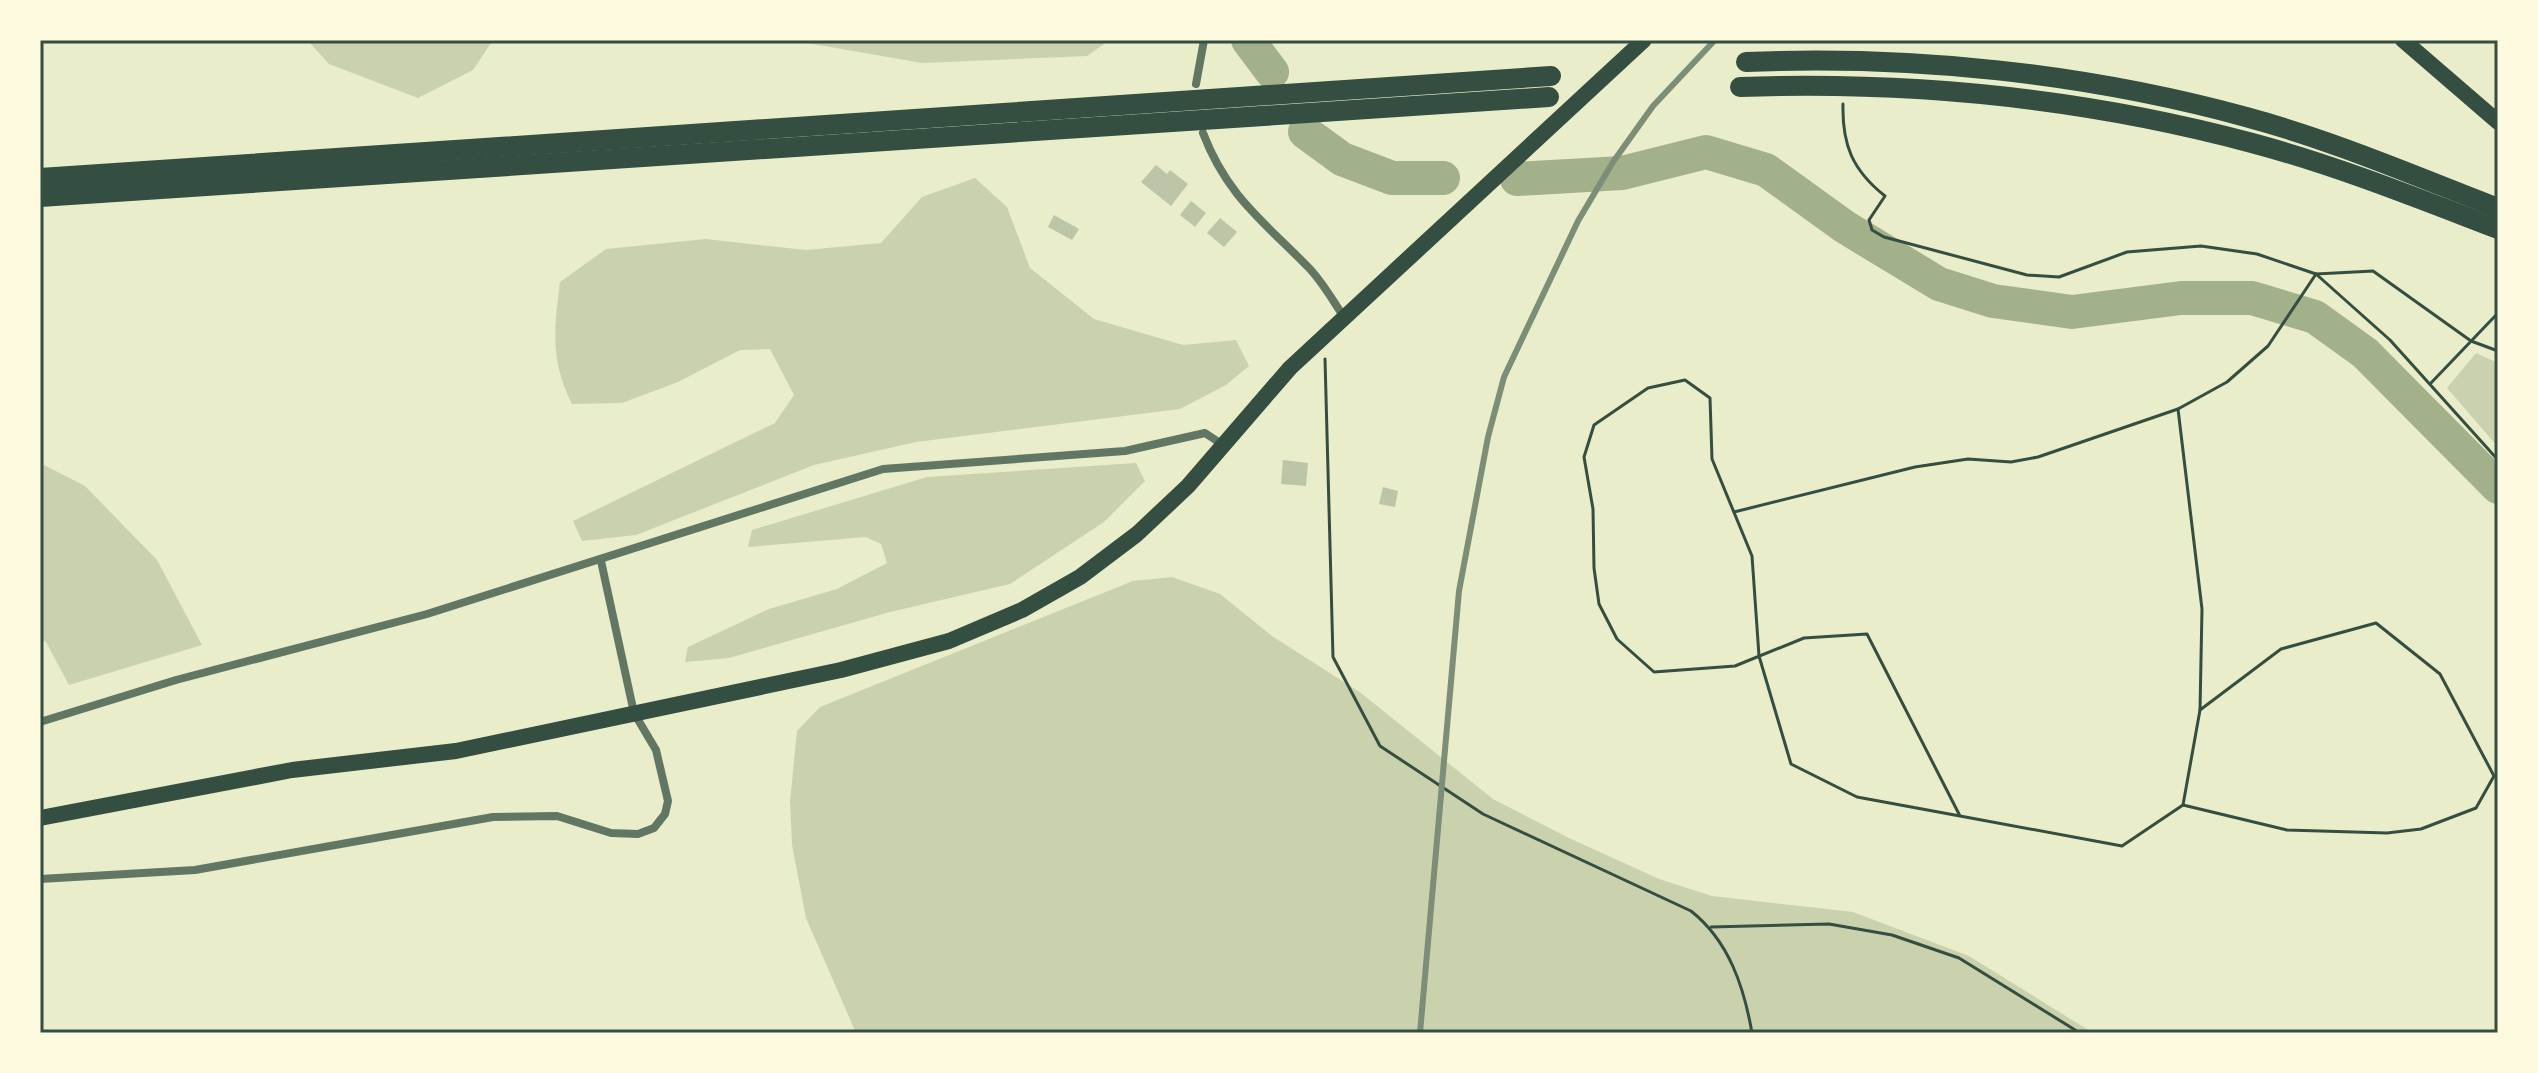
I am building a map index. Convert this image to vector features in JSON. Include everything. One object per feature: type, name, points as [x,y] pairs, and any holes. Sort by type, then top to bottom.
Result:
[{"type":"highway","points":[[1746,62],[1842,60],[1922,65],[2046,77],[2166,98],[2247,117],[2326,142],[2498,208]]},
{"type":"highway","points":[[40,178],[1551,76]]},
{"type":"highway","points":[[1740,87],[1853,85],[1948,90],[2127,114],[2253,143],[2310,160],[2498,229]]},
{"type":"highway","points":[[40,197],[1549,97]]},
{"type":"main road","points":[[40,818],[292,770],[456,751],[841,670],[933,646],[1022,610],[1080,577],[1137,534],[1188,486],[1290,368],[1644,40]]},
{"type":"main road","points":[[2403,40],[2498,122]]},
{"type":"street","points":[[1196,84],[1204,40]]},
{"type":"street","points":[[1203,133],[1225,181],[1279,242],[1310,268],[1344,317]]},
{"type":"street","points":[[40,722],[176,680],[427,614],[883,469],[1125,451],[1205,433],[1223,446]]},
{"type":"street","points":[[40,879],[195,870],[493,817],[557,816],[611,833],[638,834],[654,828],[665,814],[668,801],[656,750],[634,713],[601,561]]},
{"type":"path","points":[[1843,116],[1843,140],[1850,157],[1865,181],[1885,196],[1869,220],[1872,230],[1884,237],[2027,275],[2059,277],[2127,252],[2201,246],[2257,254],[2316,274],[2373,271],[2471,341],[2498,351]]},
{"type":"path","points":[[1733,512],[1915,467],[1968,459],[2011,462],[2038,457],[2178,409],[2227,382],[2268,346],[2316,274]]},
{"type":"path","points":[[2316,274],[2390,340],[2498,460]]},
{"type":"path","points":[[2430,384],[2498,313]]},
{"type":"path","points":[[1318,341],[1328,367],[1333,657],[1380,746],[1483,814],[1639,884],[1691,911],[1711,927],[1744,989],[1752,1033]]},
{"type":"path","points":[[1960,816],[1867,634],[1804,638],[1759,656],[1735,666],[1654,672],[1617,639],[1599,604],[1594,568],[1593,509],[1584,457],[1594,425],[1648,388],[1685,380],[1710,398],[1712,459],[1752,556],[1759,656],[1791,764],[1857,797],[2122,846],[2183,805],[2200,710],[2202,609],[2178,409]]},
{"type":"path","points":[[2183,805],[2287,830],[2387,833],[2421,829],[2476,808],[2494,776],[2440,674],[2376,623],[2281,649],[2200,710]]},
{"type":"path","points":[[1711,927],[1829,924],[1892,935],[1959,958],[2080,1033]]},
{"type":"green space","points":[[307,40],[493,40],[473,70],[418,98],[329,64]]},
{"type":"green space","points":[[790,40],[1110,40],[1087,56],[922,63]]},
{"type":"green space","points":[[975,178],[1007,207],[1030,268],[1094,319],[1183,345],[1236,340],[1249,366],[1226,385],[1180,409],[916,442],[814,465],[636,535],[582,541],[573,521],[775,423],[794,395],[770,349],[740,350],[678,382],[622,403],[572,404],[557,359],[556,315],[560,282],[606,249],[706,239],[806,250],[881,243],[922,197]]},
{"type":"green space","points":[[2476,353],[2498,363],[2498,447],[2447,388]]},
{"type":"green space","points":[[40,463],[85,486],[157,560],[202,645],[69,685],[46,642],[40,639]]},
{"type":"green space","points":[[1136,463],[1145,481],[1104,522],[1010,584],[890,612],[729,658],[685,662],[688,647],[769,609],[837,589],[887,563],[881,544],[866,537],[748,547],[752,530],[927,477]]},
{"type":"green space","points":[[1172,577],[1220,594],[1272,636],[1361,693],[1493,799],[1569,838],[1659,879],[1712,896],[1853,912],[1969,956],[2093,1033],[856,1033],[806,918],[792,845],[790,801],[797,731],[820,707],[1133,581]]},
{"type":"building","points":[[1156,165],[1167,174],[1170,170],[1188,184],[1171,206],[1141,182]]},
{"type":"building","points":[[1191,201],[1206,213],[1195,227],[1180,215]]},
{"type":"building","points":[[1054,215],[1079,229],[1072,240],[1048,227]]},
{"type":"building","points":[[1220,218],[1237,232],[1224,247],[1207,233]]},
{"type":"building","points":[[1283,460],[1308,463],[1306,486],[1281,484]]},
{"type":"building","points":[[1383,487],[1398,491],[1395,507],[1379,504]]},
{"type":"waterway","points":[[1248,40],[1272,72]]},
{"type":"waterway","points":[[1305,132],[1342,159],[1392,178],[1443,178]]},
{"type":"waterway","points":[[1517,179],[1622,173],[1706,152],[1766,170],[1845,227],[1939,284],[1993,301],[2072,312],[2181,298],[2252,298],[2315,317],[2365,353],[2498,487]]},
{"type":"railway","points":[[1420,1033],[1459,591],[1488,437],[1504,377],[1578,221],[1613,162],[1653,106],[1715,40]]}]
